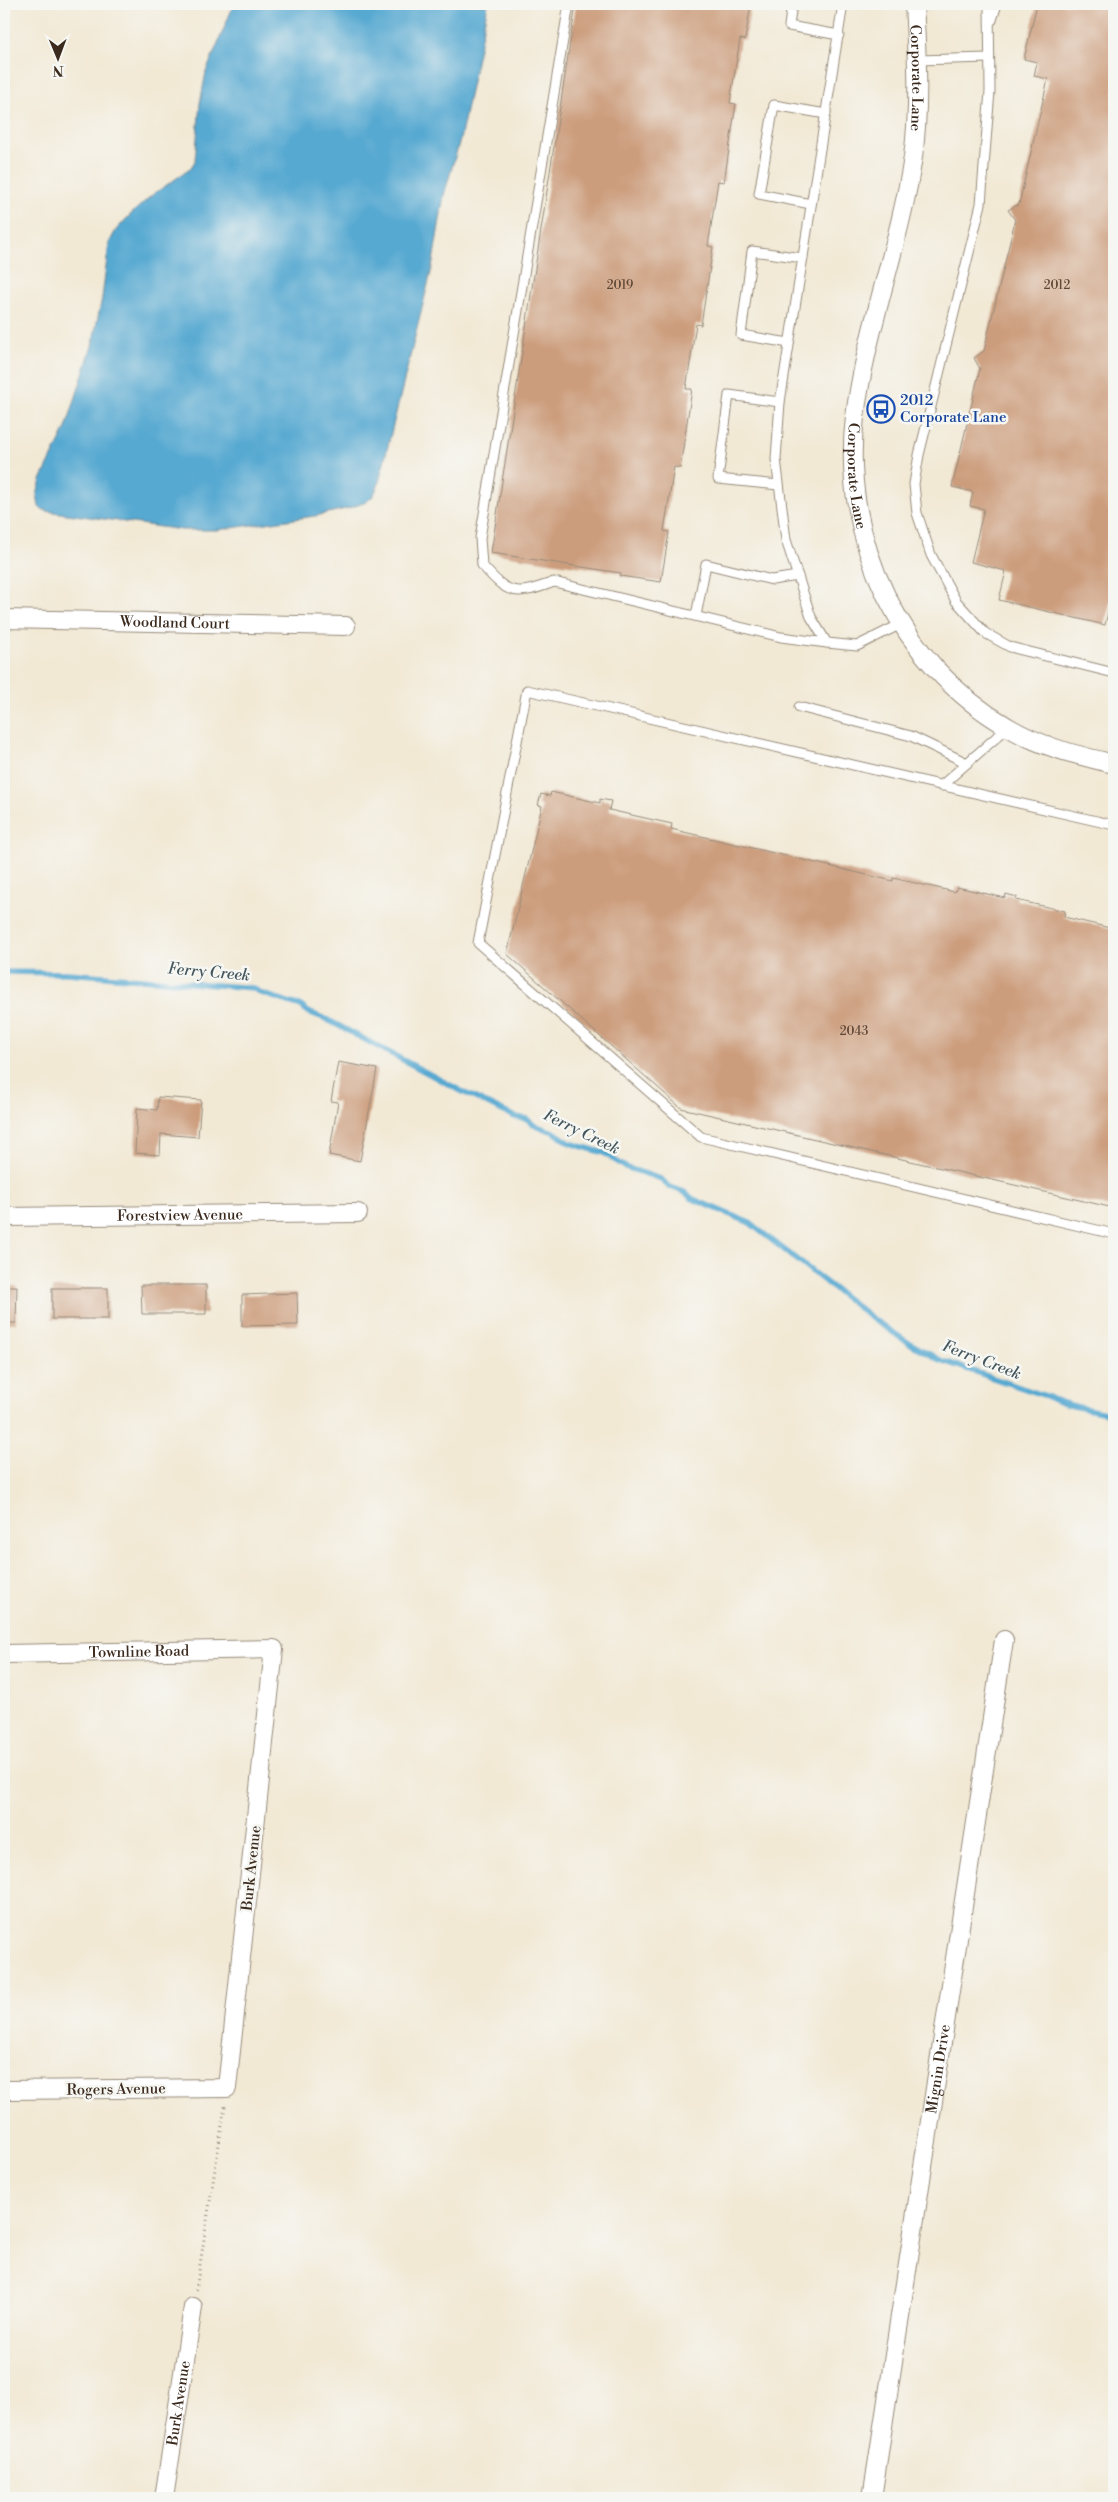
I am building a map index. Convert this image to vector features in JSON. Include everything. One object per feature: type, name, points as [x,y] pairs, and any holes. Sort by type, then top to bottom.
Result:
[{"type":"street","name":"Corporate Lane","points":[[914,4],[918,95],[913,159],[859,394],[853,435],[854,486],[866,544],[877,576],[901,624],[917,647],[953,686],[977,707],[1008,727],[1064,752],[1114,764]]},
{"type":"street","name":"Woodland Court","points":[[4,619],[346,626]]},
{"type":"street","name":"Forestview Avenue","points":[[4,1218],[358,1213]]},
{"type":"street","name":"Mignin Drive","points":[[872,2498],[1004,1640]]},
{"type":"street","name":"Townline Road","points":[[4,1654],[274,1649]]},
{"type":"street","name":"Burk Avenue","points":[[227,2088],[274,1649]]},
{"type":"street","name":"Rogers Avenue","points":[[4,2090],[227,2088]]},
{"type":"street","name":"Burk Avenue","points":[[164,2498],[193,2307]]},
{"type":"lane","points":[[569,4],[480,538],[482,565],[504,588],[518,592],[554,582],[781,636],[828,643],[857,646],[901,624]]},
{"type":"lane","points":[[792,4],[789,26],[839,35]]},
{"type":"lane","points":[[828,643],[811,617],[786,540],[776,459],[780,402],[843,4]]},
{"type":"lane","points":[[989,4],[990,91],[981,204],[918,455],[914,484],[917,513],[931,555],[956,601],[985,633],[1010,647],[1114,673]]},
{"type":"lane","points":[[989,27],[997,4]]},
{"type":"lane","points":[[917,60],[989,58]]},
{"type":"lane","points":[[812,204],[759,194],[760,186],[774,105],[826,114]]},
{"type":"lane","points":[[789,343],[741,335],[752,251],[803,258]]},
{"type":"lane","points":[[779,485],[718,479],[729,395],[780,402]]},
{"type":"lane","points":[[696,616],[706,564],[772,580],[798,576]]},
{"type":"lane","points":[[1114,825],[527,690],[478,943],[701,1137],[1114,1234]]},
{"type":"lane","points":[[799,707],[911,736],[967,763]]},
{"type":"lane","points":[[941,786],[1008,727]]},
{"type":"path","points":[[193,2307],[227,2088]]},
{"type":"water","points":[[234,4],[488,4],[460,140],[444,195],[432,268],[378,486],[373,496],[366,502],[350,508],[315,516],[217,530],[182,530],[46,511],[39,507],[37,494],[41,480],[66,428],[92,346],[102,298],[109,243],[116,230],[130,215],[152,195],[190,169],[195,161],[200,103],[206,72]]},
{"type":"building","points":[[576,4],[751,4],[745,40],[740,39],[730,103],[736,104],[724,182],[718,181],[708,246],[713,247],[701,325],[696,324],[686,389],[692,389],[680,468],[674,467],[664,531],[669,532],[661,582],[620,576],[621,573],[491,553]]},
{"type":"building","points":[[1037,4],[1114,4],[1114,586],[1105,625],[999,600],[1006,571],[971,562],[984,509],[970,506],[973,492],[952,487],[980,369],[974,358],[984,351],[1015,220],[1008,210],[1019,204],[1048,79],[1034,76],[1037,62],[1024,59]]},
{"type":"building","points":[[551,792],[600,803],[600,799],[611,801],[609,810],[672,824],[671,829],[893,881],[893,878],[955,892],[957,887],[1005,898],[1006,894],[1017,897],[1016,900],[1065,911],[1064,917],[1114,929],[1114,1208],[681,1108],[507,954],[542,806],[538,805],[541,794],[550,796]]},
{"type":"building","points":[[338,1062],[377,1069],[360,1161],[329,1155],[338,1102],[331,1101]]},
{"type":"building","points":[[158,1097],[201,1100],[198,1137],[161,1134],[160,1155],[135,1153],[137,1108],[157,1110]]},
{"type":"building","points":[[141,1285],[206,1285],[206,1314],[142,1314]]},
{"type":"building","points":[[4,1286],[17,1286],[16,1323],[4,1323]]},
{"type":"building","points":[[52,1288],[108,1288],[108,1319],[52,1319]]},
{"type":"building","points":[[297,1293],[298,1325],[242,1326],[242,1295]]},
{"type":"waterway","name":"Ferry Creek","points":[[4,972],[67,973],[253,988],[260,993],[301,1006],[308,1012],[326,1019],[465,1093],[515,1117],[527,1119],[534,1125],[554,1132],[570,1143],[604,1153],[625,1167],[661,1179],[668,1186],[684,1192],[693,1199],[750,1223],[874,1320],[940,1360],[1049,1397],[1061,1403],[1114,1415]]},
{"type":"place","name":"2012 Corporate Lane","points":[[881,409]]}]
